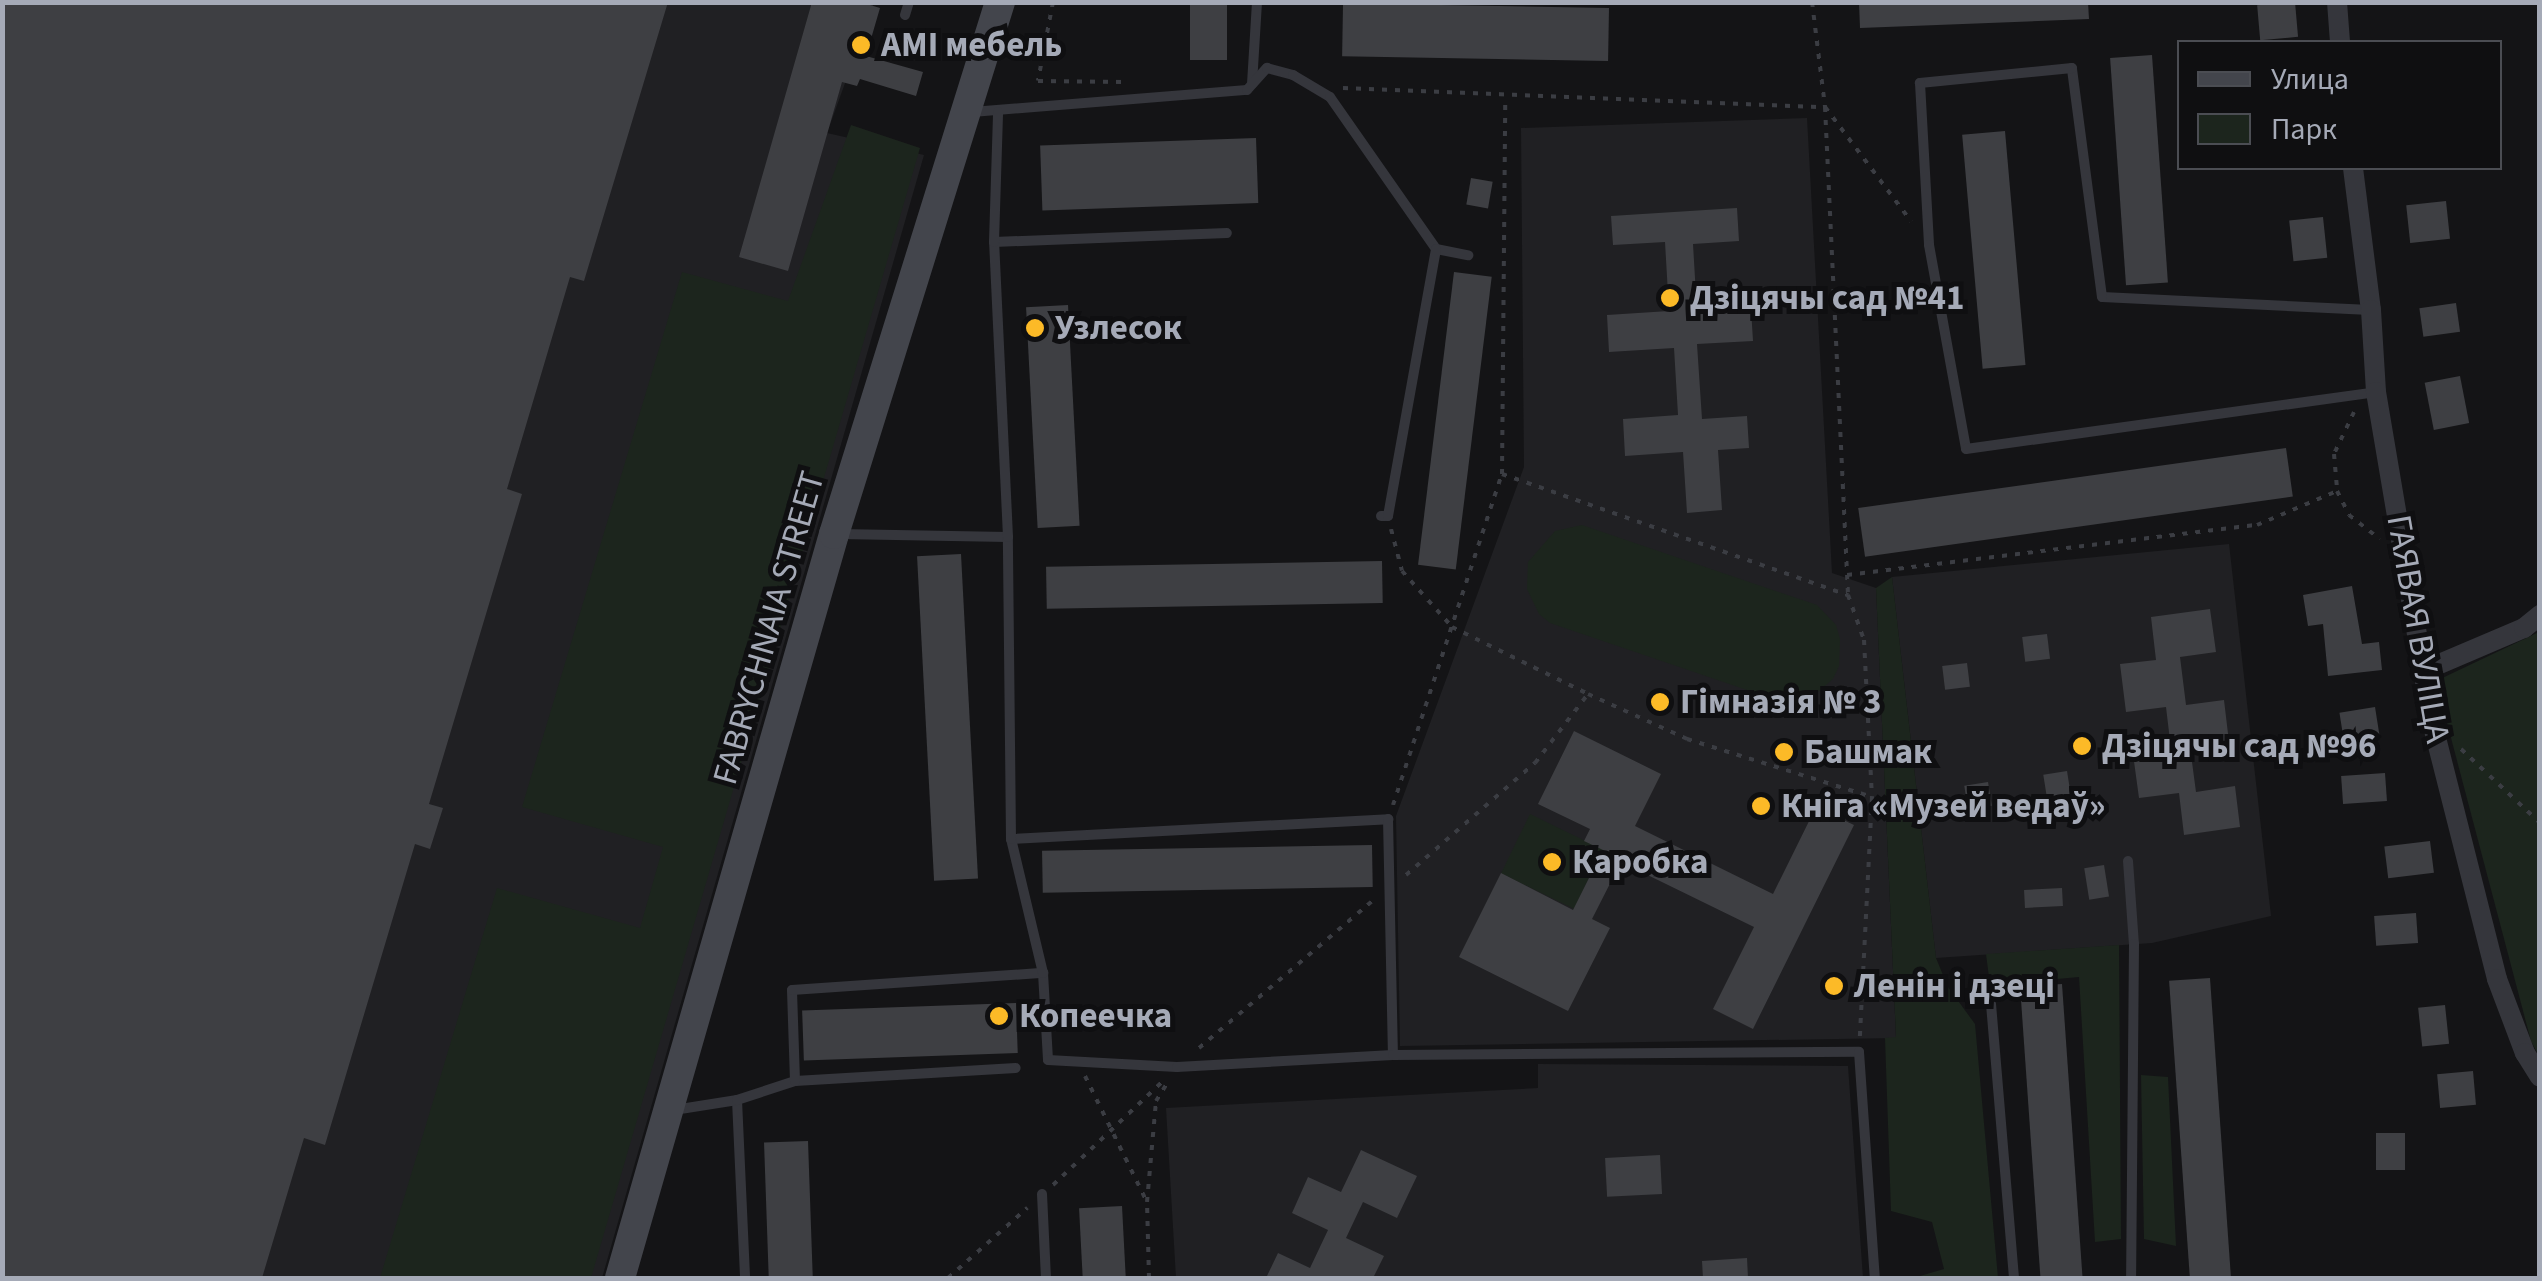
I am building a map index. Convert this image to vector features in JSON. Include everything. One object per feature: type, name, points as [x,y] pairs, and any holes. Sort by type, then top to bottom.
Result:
[{"type":"main road","name":"FABRYCHNAIA STREET","points":[[620,1278],[834,534],[1000,2]]},
{"type":"street","points":[[2337,2],[2340,40]]},
{"type":"street","name":"ГАЯВАЯ ВУЛІЦА","points":[[2353,170],[2372,310],[2376,392],[2432,722],[2498,978],[2525,1054],[2540,1077]]},
{"type":"street","points":[[2423,671],[2524,628],[2540,615]]},
{"type":"lane","points":[[905,15],[909,2]]},
{"type":"lane","points":[[1252,84],[1258,2]]},
{"type":"lane","points":[[965,112],[1247,90],[1267,68],[1312,86],[1330,98],[1436,249],[1468,256]]},
{"type":"lane","points":[[2372,310],[2102,297],[2072,68],[1920,83],[1929,245],[1966,449],[2376,392]]},
{"type":"lane","points":[[998,112],[994,242],[1008,537],[1011,840],[1042,973],[1048,1060],[1177,1067],[1393,1055],[1859,1052],[1875,1278]]},
{"type":"lane","points":[[994,242],[1227,233]]},
{"type":"lane","points":[[1385,516],[1436,249]]},
{"type":"lane","points":[[834,534],[1008,537]]},
{"type":"lane","points":[[1011,840],[1388,819],[1393,1055]]},
{"type":"lane","points":[[2128,861],[2134,944],[2131,1278]]},
{"type":"lane","points":[[795,1082],[792,990],[1042,973]]},
{"type":"lane","points":[[1991,1004],[2014,1278]]},
{"type":"lane","points":[[668,1110],[737,1100],[795,1082],[1016,1068]]},
{"type":"lane","points":[[737,1100],[745,1278]]},
{"type":"lane","points":[[1042,1194],[1046,1278]]},
{"type":"path","points":[[1053,2],[1038,80],[1135,82]]},
{"type":"path","points":[[1812,2],[1825,107],[1846,575],[1848,595],[1864,640],[1872,798],[1859,1052]]},
{"type":"path","points":[[1312,86],[1506,98],[1825,107]]},
{"type":"path","points":[[1388,819],[1502,474],[1506,98]]},
{"type":"path","points":[[1825,107],[1929,245]]},
{"type":"path","points":[[2376,392],[2352,414],[2334,454],[2336,491],[2349,515],[2404,558]]},
{"type":"path","points":[[1502,474],[1848,595]]},
{"type":"path","points":[[1846,575],[2257,525],[2336,491]]},
{"type":"path","points":[[1385,516],[1402,571],[1452,627],[1588,694]]},
{"type":"path","points":[[2432,722],[2540,823]]},
{"type":"path","points":[[1077,1062],[1146,1202]]},
{"type":"path","points":[[1149,1278],[1146,1202],[1156,1101],[1177,1067]]},
{"type":"shaded area","points":[[2,3],[874,3],[827,133],[924,155],[602,1278],[3,1278]]},
{"type":"shaded area","name":"Гімназія № 3","points":[[1807,118],[1832,573],[1876,588],[1896,1038],[1400,1046],[1396,816],[1524,467],[1521,128]]},
{"type":"shaded area","name":"Дзіцячы сад №96","points":[[2229,544],[2271,916],[2152,943],[1936,958],[1892,577]]},
{"type":"shaded area","points":[[1538,1064],[1848,1066],[1863,1278],[1176,1278],[1166,1108],[1538,1088]]},
{"type":"green space","points":[[851,125],[920,148],[591,1278],[380,1278],[497,888],[640,928],[663,847],[522,807],[682,272],[788,301]]},
{"type":"green space","points":[[1582,525],[1817,605],[1836,625],[1840,639],[1839,666],[1833,679],[1812,697],[1785,703],[1550,623],[1539,614],[1527,589],[1528,562],[1555,531]]},
{"type":"green space","points":[[1892,577],[1936,958],[1948,987],[1975,1024],[1998,1278],[1913,1278],[1944,1269],[1932,1222],[1891,1211],[1885,1038],[1896,1037],[1876,588]]},
{"type":"green space","points":[[2539,632],[2539,1056],[2531,1041],[2436,681]]},
{"type":"green space","name":"Каробка","points":[[1530,814],[1603,850],[1574,909],[1501,873]]},
{"type":"green space","points":[[2119,945],[2121,1239],[2095,1242],[2079,977],[1990,985],[1986,954]]},
{"type":"green space","points":[[2141,1075],[2168,1077],[2176,1246],[2144,1239]]},
{"type":"building","points":[[2,2],[668,2],[584,281],[570,277],[507,489],[522,494],[429,804],[443,808],[430,849],[415,844],[325,1145],[304,1138],[262,1278],[2,1278]]},
{"type":"building","points":[[812,2],[860,2],[880,8],[866,56],[923,72],[916,96],[860,79],[857,86],[842,82],[788,271],[739,257]]},
{"type":"building","points":[[1190,2],[1227,2],[1227,60],[1190,60]]},
{"type":"building","points":[[1859,2],[2088,2],[2089,19],[1860,28]]},
{"type":"building","points":[[2295,2],[2298,37],[2260,40],[2257,5]]},
{"type":"building","points":[[1343,3],[1609,8],[1608,61],[1342,56]]},
{"type":"building","points":[[2152,55],[2168,282],[2126,285],[2110,58]]},
{"type":"building","points":[[2005,131],[2025,365],[1983,369],[1962,135]]},
{"type":"building","points":[[1256,138],[1258,203],[1042,210],[1040,146]]},
{"type":"building","points":[[1471,178],[1493,182],[1488,208],[1466,205]]},
{"type":"building","points":[[2446,201],[2450,239],[2410,243],[2406,205]]},
{"type":"building","points":[[1737,208],[1739,241],[1693,244],[1697,312],[1751,309],[1753,341],[1697,344],[1702,419],[1747,416],[1749,448],[1718,450],[1722,510],[1687,513],[1683,452],[1625,456],[1623,419],[1678,415],[1674,348],[1609,352],[1607,315],[1669,311],[1665,242],[1613,245],[1611,216]]},
{"type":"building","points":[[2323,217],[2327,258],[2293,261],[2289,221]]},
{"type":"building","points":[[1454,272],[1492,277],[1456,569],[1418,565]]},
{"type":"building","points":[[2456,303],[2460,332],[2423,337],[2419,308]]},
{"type":"building","points":[[1068,305],[1080,526],[1038,528],[1026,307]]},
{"type":"building","points":[[2460,376],[2469,423],[2434,430],[2425,383]]},
{"type":"building","points":[[2286,448],[2293,497],[1865,557],[1858,508]]},
{"type":"building","points":[[961,554],[978,879],[934,881],[917,556]]},
{"type":"building","points":[[1382,561],[1383,603],[1047,609],[1046,567]]},
{"type":"building","points":[[2352,586],[2362,644],[2379,642],[2382,670],[2328,676],[2323,624],[2308,626],[2303,595]]},
{"type":"building","points":[[2210,609],[2216,652],[2180,657],[2186,705],[2224,700],[2229,742],[2190,747],[2196,792],[2235,786],[2240,827],[2184,835],[2179,793],[2139,798],[2133,754],[2171,749],[2166,707],[2126,712],[2120,664],[2156,660],[2151,617]]},
{"type":"building","points":[[2047,634],[2050,659],[2025,662],[2022,637]]},
{"type":"building","points":[[1967,663],[1970,687],[1945,690],[1942,666]]},
{"type":"building","points":[[2375,707],[2380,738],[2344,743],[2339,713]]},
{"type":"building","points":[[1574,731],[1661,774],[1635,826],[1773,894],[1816,807],[1854,825],[1753,1029],[1713,1009],[1754,927],[1621,862],[1592,919],[1610,928],[1568,1011],[1459,957],[1501,873],[1573,910],[1603,850],[1584,841],[1590,829],[1538,804]]},
{"type":"building","points":[[2067,771],[2071,796],[2047,799],[2043,775]]},
{"type":"building","points":[[2385,773],[2387,801],[2343,804],[2341,776]]},
{"type":"building","points":[[1988,782],[1992,806],[1968,809],[1964,786]]},
{"type":"building","points":[[2430,841],[2434,873],[2388,878],[2384,847]]},
{"type":"building","points":[[1372,845],[1373,887],[1043,893],[1042,851]]},
{"type":"building","points":[[2104,865],[2109,897],[2089,900],[2084,868]]},
{"type":"building","points":[[2062,888],[2063,906],[2025,908],[2024,890]]},
{"type":"building","points":[[2416,913],[2418,943],[2376,946],[2374,916]]},
{"type":"building","points":[[2210,978],[2231,1278],[2190,1278],[2169,981]]},
{"type":"building","points":[[2062,984],[2083,1278],[2040,1278],[2020,987]]},
{"type":"building","points":[[1016,1003],[1018,1053],[804,1060],[802,1010]]},
{"type":"building","points":[[2445,1005],[2449,1044],[2422,1047],[2418,1008]]},
{"type":"building","points":[[2473,1071],[2476,1105],[2440,1108],[2437,1074]]},
{"type":"building","points":[[2376,1133],[2405,1133],[2405,1170],[2376,1170]]},
{"type":"building","points":[[808,1141],[813,1278],[769,1278],[764,1143]]},
{"type":"building","points":[[1361,1150],[1417,1176],[1397,1218],[1363,1202],[1346,1238],[1384,1256],[1373,1278],[1266,1278],[1278,1253],[1310,1268],[1328,1230],[1292,1213],[1308,1177],[1341,1192]]},
{"type":"building","points":[[1660,1155],[1662,1194],[1607,1197],[1605,1158]]},
{"type":"building","points":[[1122,1206],[1126,1278],[1083,1278],[1079,1208]]},
{"type":"building","points":[[1747,1258],[1748,1278],[1703,1278],[1702,1261]]},
{"type":"place","name":"AMI мебель","points":[[861,45]]},
{"type":"place","name":"Дзіцячы сад №41","points":[[1670,298]]},
{"type":"place","name":"Узлесок","points":[[1035,328]]},
{"type":"place","name":"Гімназія № 3","points":[[1660,702]]},
{"type":"place","name":"Дзіцячы сад №96","points":[[2082,746]]},
{"type":"place","name":"Башмак","points":[[1784,752]]},
{"type":"place","name":"Кніга «Музей ведаў»","points":[[1761,806]]},
{"type":"place","name":"Каробка","points":[[1552,862]]},
{"type":"place","name":"Ленін і дзеці","points":[[1834,986]]},
{"type":"place","name":"Копеечка","points":[[999,1016]]}]
